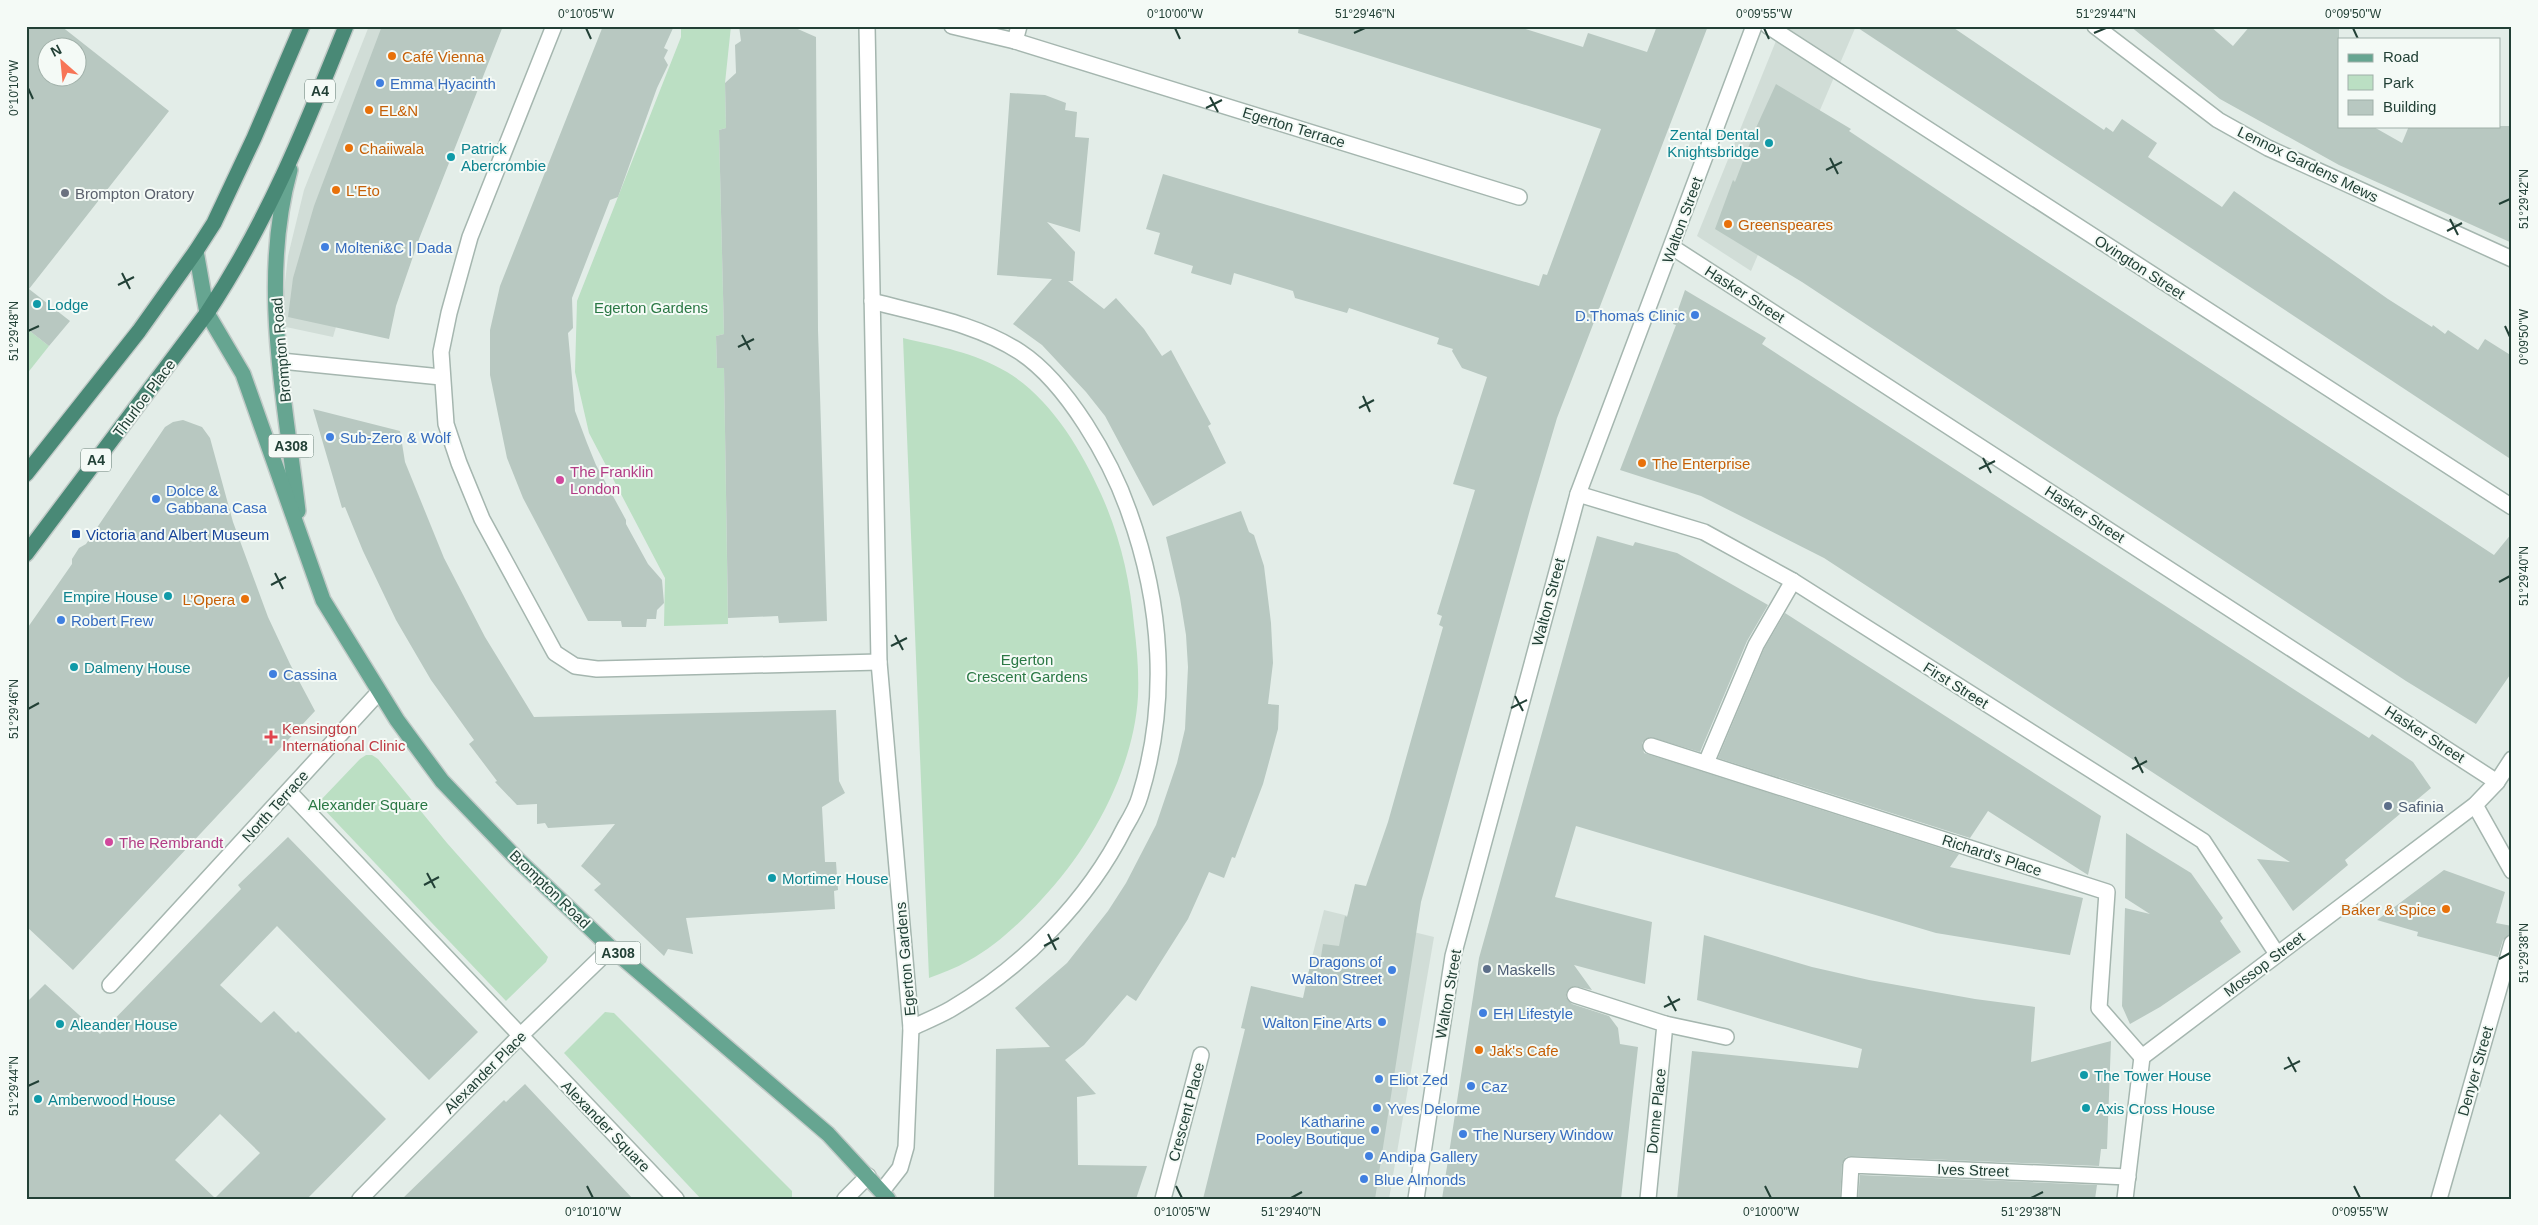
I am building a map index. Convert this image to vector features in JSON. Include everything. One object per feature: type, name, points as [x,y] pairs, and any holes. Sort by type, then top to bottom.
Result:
[{"type":"highway","points":[[26,474],[139,331],[214,223],[254,138],[302,26]]},
{"type":"highway","name":"Brompton Road","points":[[207,313],[248,247],[294,155],[346,26]]},
{"type":"highway","name":"Thurloe Place","points":[[26,554],[207,313]]},
{"type":"main road","name":"Brompton Road","points":[[294,155],[281,203],[276,239],[276,313],[302,545]]},
{"type":"main road","name":"Brompton Road","points":[[196,251],[207,313],[243,374],[322,600],[378,692],[442,780],[517,859],[611,948],[828,1134],[885,1195]]},
{"type":"street","points":[[554,26],[470,237],[448,313],[441,352],[441,377],[446,424],[482,519],[555,653],[575,666],[597,669],[879,662]]},
{"type":"street","name":"Egerton Gardens","points":[[866,26],[879,662],[911,1028],[906,1147],[900,1168],[885,1195]]},
{"type":"street","name":"Egerton Terrace","points":[[952,26],[1017,34],[1519,197]]},
{"type":"street","name":"Walton Street","points":[[1416,1199],[1453,956],[1578,494],[1754,26]]},
{"type":"street","name":"Ovington Street","points":[[1768,26],[2512,507]]},
{"type":"street","name":"Lennox Gardens Mews","points":[[2095,26],[2218,120],[2268,148],[2512,259]]},
{"type":"street","name":"Hasker Street","points":[[1672,247],[2497,782]]},
{"type":"street","points":[[872,301],[954,321],[986,334],[1021,352],[1051,378],[1065,396],[1102,452],[1124,495],[1141,544],[1153,595],[1160,675],[1156,732],[1140,798],[1112,854],[1069,910],[1032,949],[990,984],[949,1010],[911,1028]]},
{"type":"street","points":[[281,361],[441,377]]},
{"type":"street","name":"First Street","points":[[1578,494],[1704,532],[1793,581],[2203,841],[2277,954]]},
{"type":"street","points":[[1706,763],[1756,645],[1793,581]]},
{"type":"street","name":"North Terrace","points":[[110,986],[289,792],[378,692]]},
{"type":"street","name":"Richard's Place","points":[[1652,746],[2106,892],[2099,1008],[2142,1057]]},
{"type":"street","name":"Mossop Street","points":[[2142,1057],[2475,805],[2497,782],[2512,759]]},
{"type":"street","name":"Alexander Square","points":[[289,792],[676,1199]]},
{"type":"street","points":[[2475,805],[2512,871]]},
{"type":"street","name":"Denyer Street","points":[[2439,1199],[2512,943]]},
{"type":"street","name":"Alexander Place","points":[[360,1199],[520,1036],[611,948]]},
{"type":"street","points":[[1575,995],[1665,1024],[1726,1037]]},
{"type":"street","name":"Donne Place","points":[[1648,1199],[1665,1024]]},
{"type":"street","name":"Crescent Place","points":[[1163,1199],[1201,1055]]},
{"type":"street","points":[[2125,1199],[2142,1057]]},
{"type":"street","name":"Ives Street","points":[[1848,1199],[1852,1165],[2128,1177]]},
{"type":"street","points":[[845,1199],[868,1176]]},
{"type":"shaded area","points":[[369,26],[447,26],[366,226],[333,337],[286,327],[282,309],[288,256],[304,190]]},
{"type":"shaded area","points":[[1782,26],[1856,26],[1751,271],[1697,236]]},
{"type":"shaded area","points":[[1324,910],[1434,937],[1389,1199],[1267,1199],[1311,961]]},
{"type":"green space","name":"Egerton Gardens","points":[[681,26],[731,26],[725,83],[726,128],[719,130],[724,334],[716,336],[717,368],[724,368],[728,624],[664,626],[665,578],[589,433],[575,372],[577,301],[681,37]]},
{"type":"green space","points":[[26,328],[49,346],[26,375]]},
{"type":"green space","name":"Egerton Crescent Gardens","points":[[903,338],[944,347],[969,355],[1007,372],[1037,396],[1063,426],[1093,477],[1108,510],[1119,542],[1130,591],[1138,669],[1135,724],[1119,779],[1093,831],[1077,856],[1042,899],[1017,925],[998,941],[963,964],[929,978]]},
{"type":"green space","name":"Alexander Square","points":[[366,755],[372,755],[378,759],[447,843],[548,957],[546,962],[506,1001],[318,803]]},
{"type":"green space","points":[[605,1012],[614,1013],[792,1191],[792,1199],[701,1199],[564,1053]]},
{"type":"building","name":"Brompton Oratory","points":[[26,26],[61,26],[76,38],[38,38],[38,88],[88,88],[88,47],[169,111],[29,289],[70,321],[49,346],[26,328]]},
{"type":"building","points":[[382,26],[503,26],[419,239],[396,306],[389,339],[288,317],[293,278],[314,206]]},
{"type":"building","points":[[603,26],[674,26],[664,48],[668,50],[664,58],[668,65],[657,88],[618,197],[610,200],[572,298],[573,328],[568,333],[575,411],[587,443],[596,465],[626,520],[626,524],[648,564],[662,580],[664,603],[657,610],[656,619],[647,619],[646,627],[622,627],[621,621],[588,621],[523,498],[507,458],[490,375],[490,330],[500,286]]},
{"type":"building","points":[[739,26],[791,26],[816,37],[818,330],[827,621],[779,623],[778,616],[728,618],[724,368],[717,368],[716,336],[724,334],[719,130],[726,128],[725,83],[736,73],[735,45],[741,41]]},
{"type":"building","points":[[1299,26],[1516,26],[1583,47],[1588,33],[1647,52],[1657,26],[1708,26],[1557,418],[1531,506],[1421,902],[1375,1199],[1203,1199],[1245,1029],[1241,1028],[1251,986],[1303,998],[1311,961],[1320,963],[1323,944],[1339,946],[1345,916],[1347,917],[1355,884],[1366,886],[1388,822],[1443,627],[1439,625],[1442,616],[1437,614],[1475,490],[1453,484],[1487,377],[1462,368],[1452,351],[1453,349],[1437,344],[1439,338],[1349,308],[1347,313],[1295,298],[1293,291],[1234,273],[1231,285],[1191,273],[1193,266],[1154,254],[1160,233],[1146,229],[1163,174],[1539,286],[1543,274],[1547,275],[1601,129],[1298,33]]},
{"type":"building","points":[[1855,26],[1951,26],[2104,130],[2106,127],[2113,132],[2122,119],[2157,143],[2148,157],[2222,207],[2234,191],[2388,299],[2432,327],[2433,325],[2445,334],[2448,330],[2478,350],[2485,339],[2512,356],[2512,460]]},
{"type":"building","points":[[2130,26],[2210,26],[2233,46],[2250,26],[2339,26],[2338,128],[2376,128],[2402,143],[2408,128],[2500,128],[2500,126],[2512,126],[2512,243],[2339,165],[2220,99]]},
{"type":"building","points":[[1776,84],[1851,129],[1849,131],[1960,205],[2494,555],[2512,533],[2512,672],[2476,724],[2406,681],[1802,282],[1715,229],[1733,180],[1735,182],[1755,130]]},
{"type":"building","points":[[1010,93],[1045,95],[1066,103],[1065,110],[1077,112],[1075,137],[1089,138],[1080,232],[1047,222],[1075,252],[1073,281],[1068,281],[1104,309],[1116,298],[1144,329],[1162,356],[1171,350],[1211,424],[1208,426],[1226,463],[1153,506],[1105,416],[1086,392],[1042,345],[1013,324],[1052,279],[997,275]]},
{"type":"building","points":[[1685,290],[1766,338],[1762,344],[2369,738],[2372,734],[2413,762],[2431,788],[2345,860],[2348,865],[2293,911],[2257,859],[2290,862],[1824,558],[1701,496],[1620,470],[1676,325],[1673,324]]},
{"type":"building","points":[[313,409],[400,431],[405,462],[444,558],[485,637],[534,717],[836,710],[839,781],[845,793],[822,807],[825,862],[836,862],[838,890],[834,891],[835,909],[686,918],[693,954],[668,949],[664,956],[594,890],[601,884],[581,866],[615,824],[548,828],[545,823],[537,824],[537,804],[517,805],[495,782],[497,781],[469,744],[474,740],[431,680],[396,620],[363,551],[345,507],[342,508]]},
{"type":"building","points":[[183,420],[202,427],[210,438],[233,522],[268,617],[315,711],[73,970],[26,926],[26,630],[72,564],[72,559],[79,548],[86,544],[165,427],[173,422]]},
{"type":"building","points":[[1241,511],[1249,532],[1254,535],[1264,566],[1271,623],[1273,663],[1268,704],[1279,705],[1278,729],[1263,784],[1235,858],[1232,857],[1224,878],[1209,872],[1188,919],[1136,1001],[1127,995],[1084,1045],[1065,1060],[1096,1094],[1077,1097],[1078,1165],[1147,1166],[1136,1199],[994,1199],[996,1049],[1050,1047],[1015,1008],[1067,963],[1108,911],[1126,883],[1156,825],[1177,763],[1185,729],[1188,667],[1186,635],[1180,598],[1166,537]]},
{"type":"building","points":[[1597,536],[1633,546],[1635,542],[1677,553],[1768,605],[1747,641],[1700,752],[1650,737],[1642,743],[1644,753],[1959,854],[1950,867],[2083,898],[2070,955],[1936,933],[1576,826],[1555,897],[1652,922],[1645,984],[1574,965],[1592,990],[1574,986],[1566,993],[1566,997],[1572,1004],[1609,1016],[1618,1028],[1620,1044],[1638,1047],[1621,1199],[1442,1199],[1479,958]]},
{"type":"building","points":[[1785,613],[2101,816],[2088,875],[1988,811],[1970,838],[1718,758],[1764,649]]},
{"type":"building","points":[[2126,833],[2191,873],[2223,918],[2220,921],[2241,952],[2160,1007],[2130,1024],[2122,1006],[2125,908],[2150,914],[2125,898]]},
{"type":"building","points":[[288,837],[478,1032],[429,1080],[277,926],[220,985],[261,1023],[274,1011],[296,1033],[298,1031],[386,1119],[307,1199],[26,1199],[26,1003],[45,984],[100,1034],[241,889],[238,885]],"holes":[[[220,1114],[260,1153],[215,1198],[175,1160]]]},
{"type":"building","name":"Baker & Spice","points":[[2444,870],[2505,892],[2496,923],[2512,926],[2512,934],[2503,940],[2498,957],[2417,936],[2418,932],[2377,920]]},
{"type":"building","points":[[1704,935],[1812,967],[1869,980],[1975,999],[2035,1007],[2031,1062],[2111,1041],[2107,1149],[2101,1149],[2099,1166],[1851,1156],[1846,1157],[1842,1164],[1840,1199],[1677,1199],[1692,1051],[1858,1068],[1862,1049],[1697,1000]]},
{"type":"building","points":[[525,1084],[633,1199],[402,1199],[504,1100],[506,1102]]},
{"type":"building","points":[[1860,1175],[2097,1185],[2095,1199],[1858,1199]]},
{"type":"place","name":"Café Vienna","points":[[392,56]]},
{"type":"place","name":"Emma Hyacinth","points":[[380,83]]},
{"type":"place","name":"EL&N","points":[[369,110]]},
{"type":"place","name":"Zental Dental Knightsbridge","points":[[1769,143]]},
{"type":"place","name":"Chaiiwala","points":[[349,148]]},
{"type":"place","name":"Patrick Abercrombie","points":[[451,157]]},
{"type":"place","name":"L'Eto","points":[[336,190]]},
{"type":"place","name":"Brompton Oratory","points":[[65,193]]},
{"type":"place","name":"Greenspeares","points":[[1728,224]]},
{"type":"place","name":"Molteni&C | Dada","points":[[325,247]]},
{"type":"place","name":"Lodge","points":[[37,304]]},
{"type":"place","name":"D.Thomas Clinic","points":[[1695,315]]},
{"type":"place","name":"Sub-Zero & Wolf","points":[[330,437]]},
{"type":"place","name":"The Enterprise","points":[[1642,463]]},
{"type":"place","name":"The Franklin London","points":[[560,480]]},
{"type":"place","name":"Dolce & Gabbana Casa","points":[[156,499]]},
{"type":"place","name":"Victoria and Albert Museum","points":[[76,534]]},
{"type":"place","name":"Empire House","points":[[168,596]]},
{"type":"place","name":"L’Opera","points":[[245,599]]},
{"type":"place","name":"Robert Frew","points":[[61,620]]},
{"type":"place","name":"Dalmeny House","points":[[74,667]]},
{"type":"place","name":"Cassina","points":[[273,674]]},
{"type":"place","name":"Kensington International Clinic","points":[[271,737]]},
{"type":"place","name":"Safinia","points":[[2388,806]]},
{"type":"place","name":"The Rembrandt","points":[[109,842]]},
{"type":"place","name":"Mortimer House","points":[[772,878]]},
{"type":"place","name":"Baker & Spice","points":[[2446,909]]},
{"type":"place","name":"Maskells","points":[[1487,969]]},
{"type":"place","name":"Dragons of Walton Street","points":[[1392,970]]},
{"type":"place","name":"EH Lifestyle","points":[[1483,1013]]},
{"type":"place","name":"Walton Fine Arts","points":[[1382,1022]]},
{"type":"place","name":"Aleander House","points":[[60,1024]]},
{"type":"place","name":"Jak's Cafe","points":[[1479,1050]]},
{"type":"place","name":"The Tower House","points":[[2084,1075]]},
{"type":"place","name":"Eliot Zed","points":[[1379,1079]]},
{"type":"place","name":"Caz","points":[[1471,1086]]},
{"type":"place","name":"Amberwood House","points":[[38,1099]]},
{"type":"place","name":"Yves Delorme","points":[[1377,1108]]},
{"type":"place","name":"Axis Cross House","points":[[2086,1108]]},
{"type":"place","name":"Katharine Pooley Boutique","points":[[1375,1130]]},
{"type":"place","name":"The Nursery Window","points":[[1463,1134]]},
{"type":"place","name":"Andipa Gallery","points":[[1369,1156]]},
{"type":"place","name":"Blue Almonds","points":[[1364,1179]]}]
